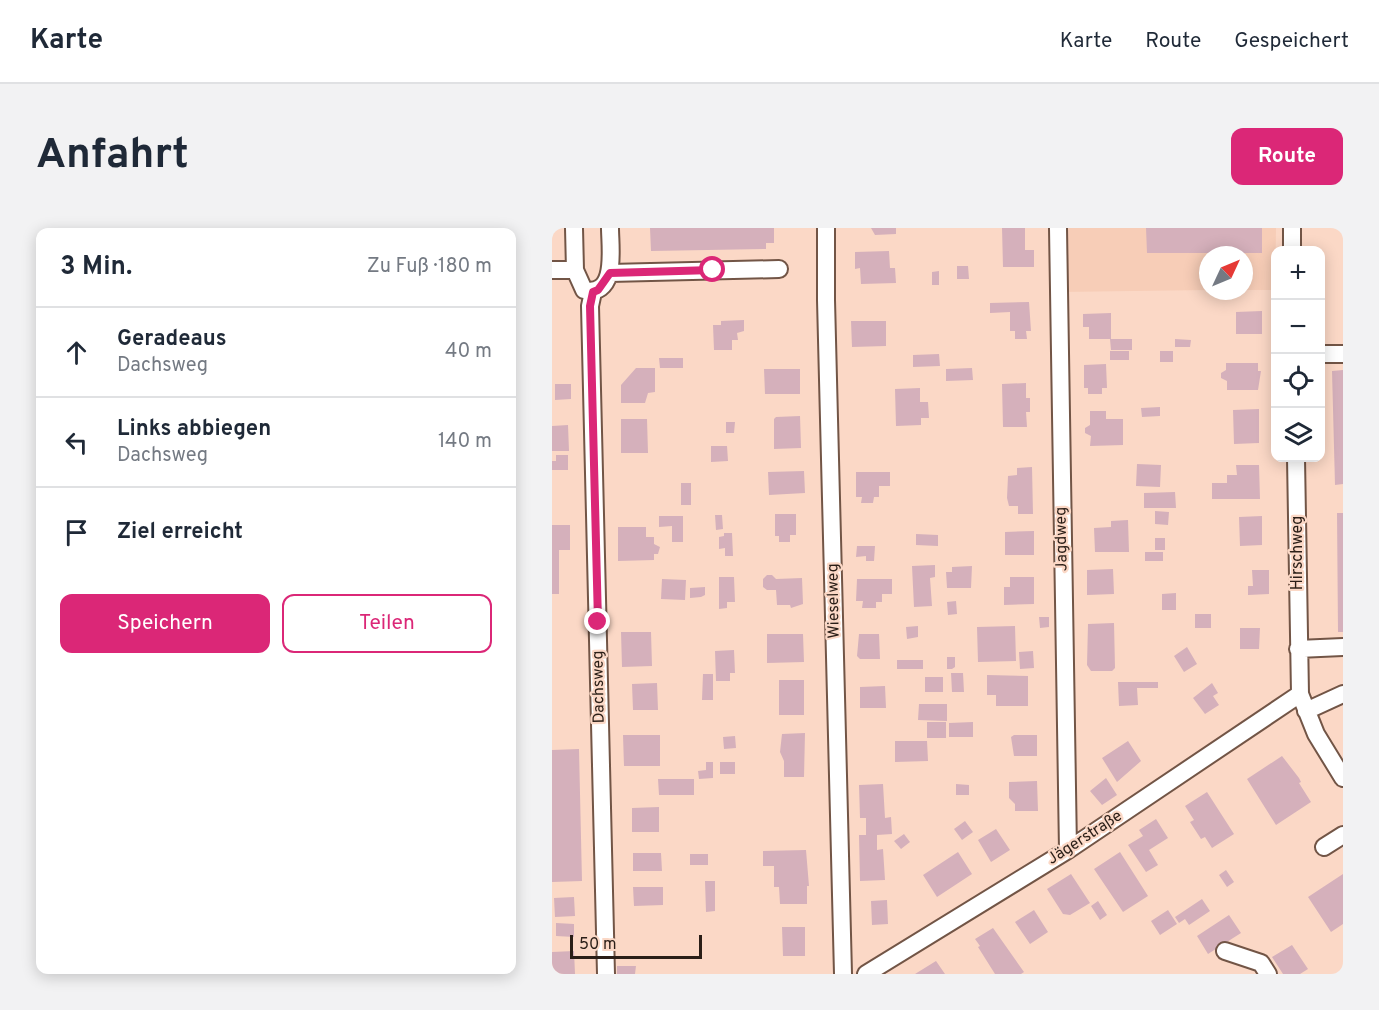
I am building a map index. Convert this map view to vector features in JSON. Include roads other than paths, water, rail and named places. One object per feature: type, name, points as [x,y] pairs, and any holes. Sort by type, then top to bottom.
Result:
[{"type":"street","points":[[574,228],[575,270],[584,290],[593,292],[598,290],[610,273],[610,228]]},
{"type":"street","name":"Wieselweg","points":[[826,228],[843,974]]},
{"type":"street","name":"Jagdweg","points":[[1058,228],[1068,850]]},
{"type":"street","points":[[1292,228],[1292,246]]},
{"type":"street","points":[[610,273],[779,269]]},
{"type":"street","points":[[552,270],[575,270]]},
{"type":"street","name":"Dachsweg","points":[[593,292],[590,306],[606,974]]},
{"type":"street","points":[[1325,354],[1343,354]]},
{"type":"street","name":"Hirschweg","points":[[1296,462],[1300,694],[1316,734],[1343,778]]},
{"type":"street","points":[[1298,649],[1343,647]]},
{"type":"street","name":"Jägerstraße","points":[[866,974],[1068,850],[1300,694]]},
{"type":"street","points":[[1306,711],[1343,694]]},
{"type":"street","points":[[1324,847],[1343,835]]},
{"type":"street","points":[[1225,951],[1261,963],[1268,974]]}]
